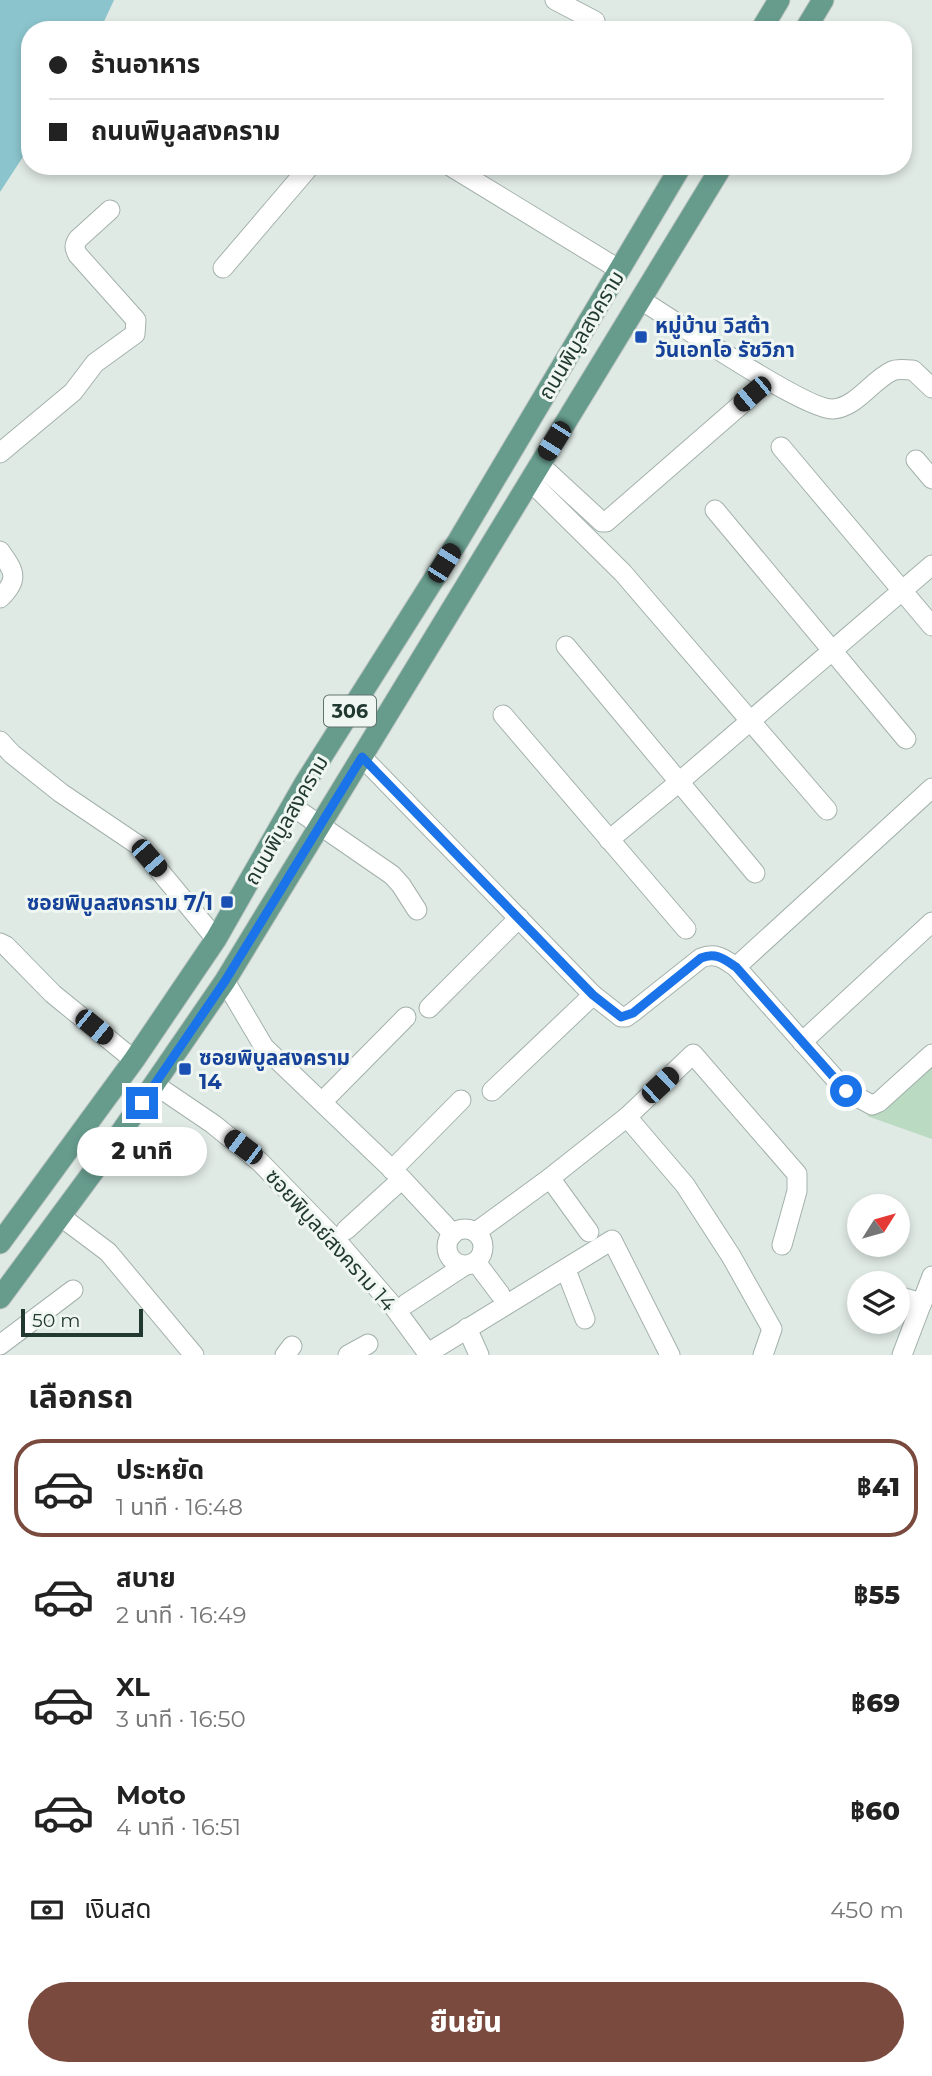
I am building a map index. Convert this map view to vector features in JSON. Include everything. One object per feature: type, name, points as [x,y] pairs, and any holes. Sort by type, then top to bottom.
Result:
[{"type":"main road","points":[[766,21],[779,0]]},
{"type":"main road","points":[[810,21],[823,0]]},
{"type":"main road","name":"ถนนพิบูลสงคราม","points":[[0,1243],[134,1060],[216,939],[304,783],[457,541],[676,175]]},
{"type":"main road","name":"ถนนพิบูลสงคราม","points":[[0,1298],[155,1084],[225,981],[717,175]]},
{"type":"main road","points":[[263,858],[288,877]]},
{"type":"street","points":[[555,0],[595,21]]},
{"type":"street","points":[[223,268],[302,175]]},
{"type":"street","points":[[465,175],[620,270]]},
{"type":"street","points":[[0,453],[73,392],[95,363],[135,334],[136,320],[75,250],[74,244],[78,239],[110,210]]},
{"type":"street","points":[[641,300],[765,378],[818,407],[833,409],[846,405],[893,370],[913,370],[932,388]]},
{"type":"street","points":[[535,472],[602,522],[606,522],[752,394]]},
{"type":"street","points":[[780,447],[932,626]]},
{"type":"street","points":[[916,460],[932,479]]},
{"type":"street","points":[[535,472],[827,810]]},
{"type":"street","points":[[715,510],[906,739]]},
{"type":"street","points":[[0,551],[12,568],[14,579],[10,589],[0,598]]},
{"type":"street","points":[[609,840],[932,565]]},
{"type":"street","points":[[566,646],[755,873]]},
{"type":"street","points":[[503,715],[686,929]]},
{"type":"street","points":[[0,741],[12,754],[61,793],[138,845],[216,939]]},
{"type":"street","points":[[362,757],[593,995],[621,1017],[626,1017],[701,958],[707,955],[720,956],[736,967],[846,1091],[872,1105],[879,1102],[932,1054]]},
{"type":"street","points":[[736,967],[932,788]]},
{"type":"street","points":[[292,806],[397,880],[417,910]]},
{"type":"street","points":[[429,1008],[519,918]]},
{"type":"street","points":[[802,1042],[932,922]]},
{"type":"street","points":[[0,943],[53,994],[134,1060]]},
{"type":"street","points":[[225,981],[264,1047],[397,1174],[453,1234]]},
{"type":"street","points":[[492,1091],[593,995]]},
{"type":"street","points":[[322,1102],[406,1017]]},
{"type":"street","points":[[476,1232],[627,1117],[693,1054],[796,1174],[797,1191],[782,1245]]},
{"type":"street","name":"ซอยพิบูลย์สงคราม 14","points":[[155,1084],[213,1124],[260,1162],[337,1241],[393,1306],[428,1354]]},
{"type":"street","points":[[346,1230],[461,1100]]},
{"type":"street","points":[[627,1117],[685,1185],[731,1256],[772,1329],[763,1355]]},
{"type":"street","points":[[550,1178],[589,1232]]},
{"type":"street","points":[[60,1216],[108,1252],[194,1355]]},
{"type":"street","points":[[406,1304],[470,1264],[482,1254],[483,1245],[476,1232],[467,1229],[453,1234],[449,1239],[447,1251],[453,1261],[470,1264],[500,1294]]},
{"type":"street","points":[[428,1354],[612,1240],[670,1355]]},
{"type":"street","points":[[566,1270],[585,1319]]},
{"type":"street","points":[[902,1355],[932,1276]]},
{"type":"street","points":[[0,1345],[73,1290]]},
{"type":"street","points":[[910,1300],[922,1303]]},
{"type":"street","points":[[467,1328],[479,1355]]},
{"type":"street","points":[[348,1355],[368,1344]]},
{"type":"green space","points":[[932,1057],[932,1139],[867,1116]]},
{"type":"water","points":[[0,0],[114,0],[104,21],[21,21],[21,160],[0,192]]},
{"type":"place","name":"หมู่บ้าน วิสต้า วันเอทโอ รัชวิภา","points":[[641,337]]},
{"type":"place","name":"ซอยพิบูลสงคราม 7/1","points":[[227,902]]},
{"type":"place","name":"ซอยพิบูลสงคราม 14","points":[[185,1069]]},
{"type":"route","points":[[142,1103],[225,981],[362,757],[593,995],[621,1017],[633,1013],[701,958],[707,955],[720,956],[736,967],[846,1091]]}]
